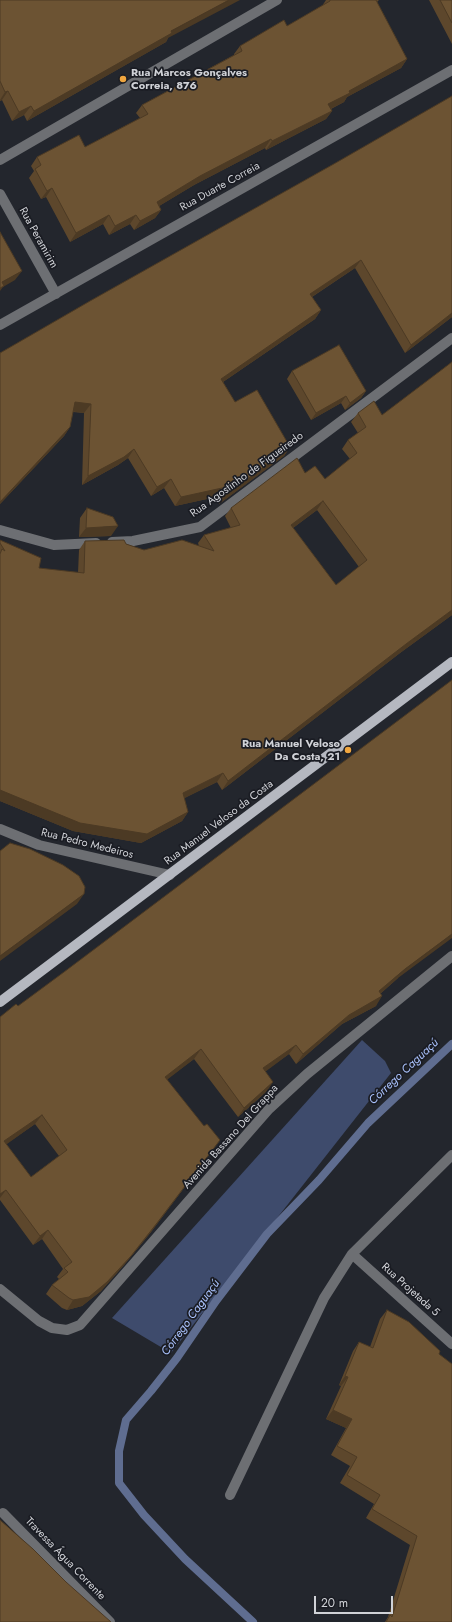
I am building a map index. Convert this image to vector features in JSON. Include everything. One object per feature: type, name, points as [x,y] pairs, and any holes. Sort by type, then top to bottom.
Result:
[{"type":"main road","name":"Rua Manuel Veloso da Costa","points":[[0,1002],[170,876],[452,662]]},
{"type":"street","points":[[0,160],[277,0]]},
{"type":"street","name":"Rua Duarte Correia","points":[[0,325],[452,70]]},
{"type":"street","name":"Rua Peramirim","points":[[0,194],[56,294]]},
{"type":"street","name":"Rua Agostinho de Figueiredo","points":[[0,530],[54,545],[133,541],[200,527],[452,338]]},
{"type":"street","name":"Rua Pedro Medeiros","points":[[0,829],[38,845],[170,876]]},
{"type":"street","name":"Avenida Bassano Del Grappa","points":[[0,1289],[39,1321],[52,1328],[67,1330],[80,1325],[269,1109],[307,1074],[452,956]]},
{"type":"street","points":[[230,1495],[324,1298],[352,1254],[452,1155]]},
{"type":"street","name":"Rua Projetada 5","points":[[352,1254],[452,1344]]},
{"type":"street","name":"Travessa Água Corrente","points":[[3,1513],[110,1622]]},
{"type":"shaded area","points":[[362,1040],[385,1061],[391,1073],[171,1353],[112,1318]]},
{"type":"building","points":[[0,0],[229,0],[171,31],[172,33],[34,111],[31,106],[19,112],[8,91],[5,92],[0,81]]},
{"type":"building","points":[[330,0],[376,0],[407,59],[349,91],[350,93],[328,104],[332,111],[272,141],[271,139],[200,176],[157,202],[161,210],[140,221],[136,215],[115,226],[109,215],[76,233],[52,188],[47,191],[35,169],[41,165],[37,157],[79,135],[85,147],[148,114],[142,105],[242,51],[240,46],[284,20],[287,26]]},
{"type":"building","points":[[440,0],[452,0],[452,23]]},
{"type":"building","points":[[452,96],[452,313],[411,345],[361,260],[310,294],[321,310],[221,379],[235,402],[257,390],[290,447],[225,496],[222,488],[181,497],[171,479],[157,487],[134,449],[124,457],[88,476],[91,404],[75,402],[70,427],[0,502],[0,353]]},
{"type":"building","points":[[0,232],[22,271],[2,282],[4,286],[0,288]]},
{"type":"building","points":[[339,345],[366,391],[350,403],[346,396],[316,413],[292,371]]},
{"type":"building","points":[[452,362],[452,610],[228,781],[223,773],[183,793],[188,812],[147,834],[80,823],[0,790],[0,554],[2,549],[5,551],[0,543],[0,540],[41,558],[39,568],[84,573],[85,541],[124,540],[126,544],[144,550],[182,540],[214,551],[204,535],[240,525],[231,508],[297,458],[305,473],[315,466],[325,479],[357,453],[348,440],[366,427],[358,413],[374,401],[382,415]],"holes":[[[323,501],[367,560],[336,585],[291,525]]]},
{"type":"building","points":[[87,508],[113,517],[118,526],[86,528]]},
{"type":"building","points":[[452,680],[452,934],[405,969],[379,991],[382,996],[349,1015],[303,1054],[296,1045],[263,1068],[273,1082],[244,1108],[201,1049],[165,1077],[204,1126],[207,1124],[220,1140],[131,1256],[107,1282],[89,1297],[73,1300],[52,1285],[68,1272],[64,1268],[72,1262],[48,1230],[40,1236],[6,1190],[0,1194],[0,1017],[16,1004],[18,1006]],"holes":[[[42,1115],[67,1150],[31,1177],[4,1141]]]},
{"type":"building","points":[[10,843],[30,849],[63,865],[79,876],[85,887],[84,894],[0,956],[0,851]]},
{"type":"building","points":[[387,1310],[409,1322],[440,1351],[439,1354],[452,1364],[452,1622],[386,1622],[390,1615],[392,1617],[417,1536],[372,1509],[380,1495],[347,1475],[357,1457],[337,1446],[352,1419],[333,1410],[348,1377],[345,1376],[359,1342],[373,1348]]},
{"type":"building","points":[[0,1520],[33,1549],[66,1582],[111,1622],[0,1622]]},
{"type":"waterway","name":"Córrego Caguaçú","points":[[253,1622],[185,1559],[144,1515],[119,1483],[119,1451],[126,1420],[177,1358],[216,1301],[267,1234],[319,1180],[368,1123],[452,1044]]},
{"type":"place","name":"Rua Marcos Gonçalves Correia, 876","points":[[123,79]]},
{"type":"place","name":"Rua Manuel Veloso Da Costa, 21","points":[[348,750]]}]
